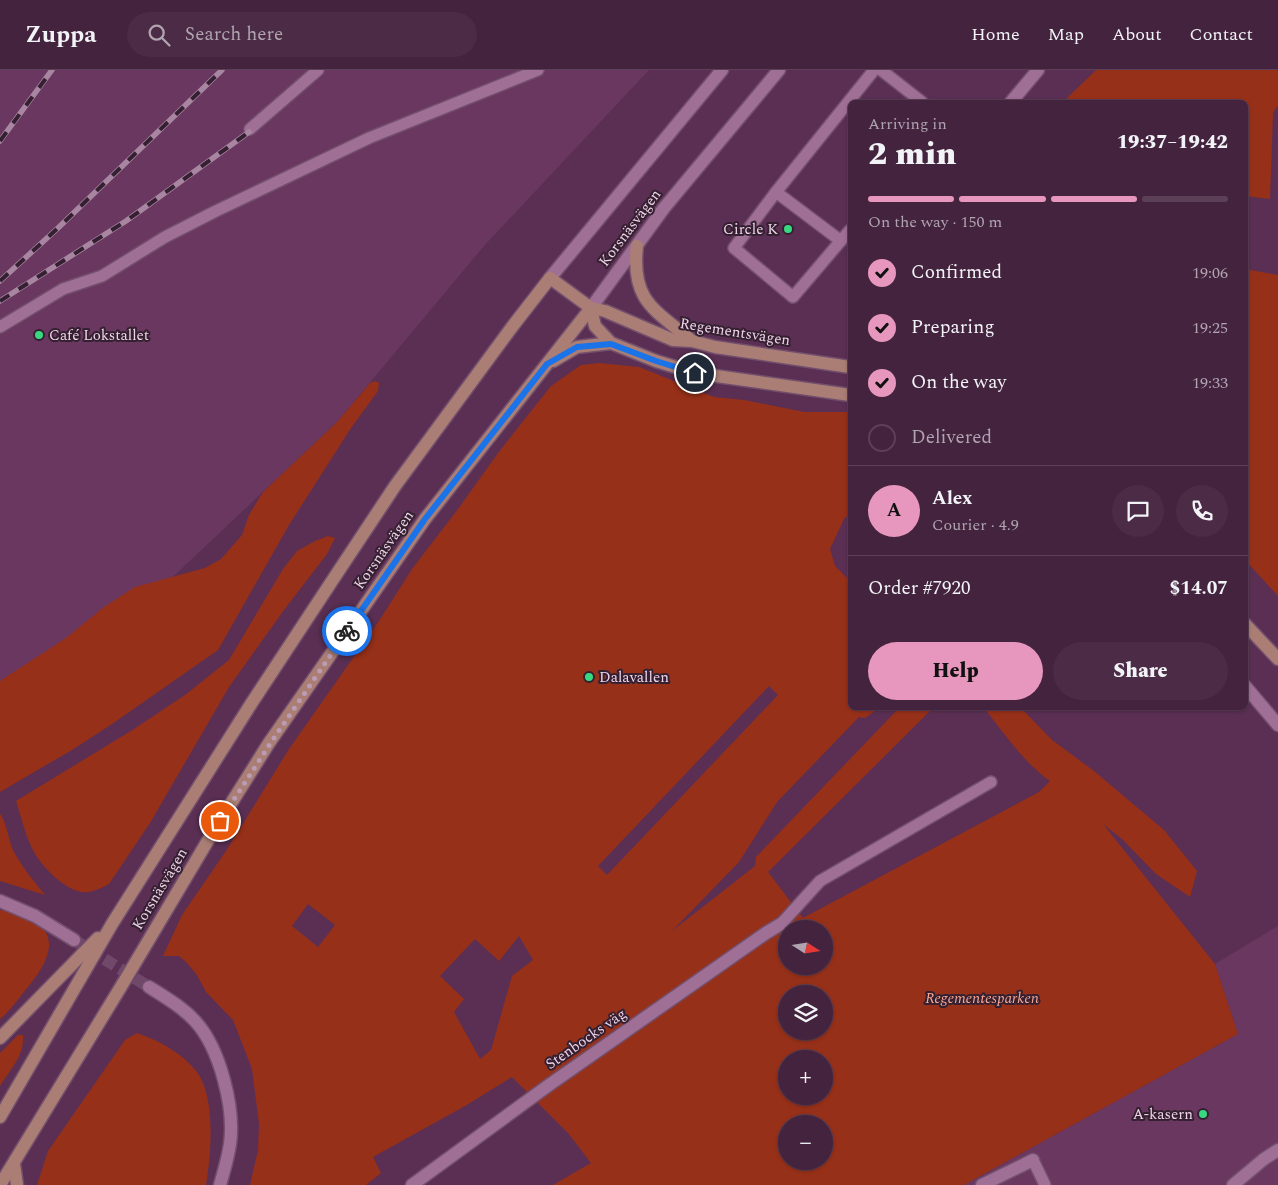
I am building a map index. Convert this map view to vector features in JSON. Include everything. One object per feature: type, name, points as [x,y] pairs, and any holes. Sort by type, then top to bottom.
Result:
[{"type":"main road","points":[[637,246],[635,261],[637,284],[647,304],[692,341]]},
{"type":"main road","points":[[550,278],[590,308],[595,326],[611,344]]},
{"type":"main road","name":"Korsnäsvägen","points":[[0,1118],[112,924],[252,704],[395,486],[550,278]]},
{"type":"main road","name":"Korsnäsvägen","points":[[0,1185],[210,837],[270,744],[425,519],[590,308]]},
{"type":"main road","name":"Regementsvägen","points":[[590,308],[605,310],[673,340],[692,341],[714,347],[848,367]]},
{"type":"main road","points":[[547,364],[577,347],[611,344],[695,373],[848,395]]},
{"type":"main road","points":[[1248,627],[1278,658]]},
{"type":"main road","points":[[0,1038],[112,924]]},
{"type":"main road","points":[[14,1164],[17,1185]]},
{"type":"street","name":"Korsnäsvägen","points":[[550,278],[722,70]]},
{"type":"street","name":"Korsnäsvägen","points":[[590,308],[664,208],[779,70]]},
{"type":"street","points":[[1013,100],[1038,70]]},
{"type":"street","points":[[1248,690],[1278,725]]},
{"type":"street","points":[[0,901],[35,916],[74,940]]},
{"type":"street","name":"Stenbocks väg","points":[[412,1185],[557,1079],[778,926]]},
{"type":"street","points":[[149,987],[170,1000],[195,1022],[205,1034],[220,1070],[231,1118],[231,1133],[230,1145],[220,1185]]},
{"type":"street","points":[[1233,1185],[1278,1150]]},
{"type":"street","points":[[982,1185],[1033,1160]]},
{"type":"lane","points":[[250,130],[318,70]]},
{"type":"lane","points":[[0,327],[63,289],[102,276],[165,237],[216,210],[369,138],[538,70]]},
{"type":"lane","points":[[850,100],[874,70]]},
{"type":"lane","points":[[881,70],[919,100]]},
{"type":"lane","points":[[848,102],[734,248],[793,298],[848,232]]},
{"type":"lane","points":[[776,192],[841,241]]},
{"type":"lane","points":[[785,920],[820,880],[991,782]]},
{"type":"lane","points":[[1033,1160],[1045,1185]]},
{"type":"shaded area","points":[[0,70],[649,70],[484,246],[337,422],[176,574],[56,677],[0,715]]},
{"type":"shaded area","points":[[1278,926],[1278,1185],[964,1185],[1238,1034],[1215,964]]},
{"type":"green space","points":[[1096,70],[1278,70],[1278,105],[1273,113],[1270,199],[1248,196],[1248,100],[1065,100]]},
{"type":"green space","points":[[1248,270],[1278,275],[1278,596],[1248,563]]},
{"type":"green space","name":"Regementesparken","points":[[599,363],[639,367],[714,397],[744,400],[804,412],[848,412],[848,515],[844,519],[830,549],[835,566],[848,579],[848,710],[876,710],[865,718],[859,717],[777,802],[739,862],[672,931],[755,866],[756,857],[897,710],[931,710],[768,872],[803,918],[1039,792],[1050,781],[1031,765],[986,710],[1023,710],[1052,740],[1094,771],[1164,830],[1197,871],[1190,897],[1156,874],[1122,839],[1103,824],[1215,964],[1238,1034],[964,1185],[553,1185],[591,1163],[568,1133],[512,1077],[465,1106],[373,1157],[381,1173],[366,1185],[250,1185],[258,1150],[259,1124],[252,1069],[233,1020],[206,992],[197,975],[187,963],[179,956],[163,956],[182,915],[226,851],[289,749],[379,621],[412,569],[498,453],[551,386],[581,365]],"holes":[[[769,686],[778,695],[607,875],[598,866]],[[308,904],[335,925],[318,947],[292,926]],[[519,936],[533,960],[512,976],[491,1050],[480,1059],[454,1012],[464,999],[440,976],[475,939],[499,961]]]},
{"type":"green space","points":[[375,381],[379,383],[378,391],[351,428],[289,525],[218,650],[112,724],[0,792],[0,681],[66,638],[104,607],[135,587],[205,568],[221,559],[242,535],[249,515],[263,492],[337,422],[370,383]]},
{"type":"green space","points":[[328,536],[335,538],[327,554],[229,687],[150,823],[109,884],[94,891],[81,892],[57,879],[43,865],[34,852],[26,834],[16,801],[134,729],[185,695],[229,660],[283,569],[297,551]]},
{"type":"green space","points":[[0,814],[14,852],[24,869],[45,895],[0,881]]},
{"type":"green space","points":[[0,910],[20,915],[35,922],[44,930],[49,940],[44,964],[12,1007],[0,1019]]},
{"type":"green space","points":[[137,1033],[162,1044],[185,1059],[197,1072],[203,1083],[210,1111],[210,1143],[206,1185],[37,1185],[48,1151],[125,1040]]},
{"type":"green space","points":[[18,1035],[23,1035],[22,1049],[0,1086],[0,1053]]},
{"type":"tunnel","points":[[74,940],[149,987]]},
{"type":"railway","points":[[0,141],[52,70]]},
{"type":"railway","points":[[0,281],[58,228],[222,70]]},
{"type":"railway","points":[[0,301],[126,221],[249,132]]},
{"type":"way so far","points":[[220,821],[347,631]]},
{"type":"place","name":"Circle K","points":[[788,229]]},
{"type":"place","name":"Café Lokstallet","points":[[39,335]]},
{"type":"place","name":"Dalavallen","points":[[589,677]]},
{"type":"place","name":"A-kasern","points":[[1203,1114]]},
{"type":"route","points":[[347,631],[425,519],[547,364],[577,347],[611,344],[695,373]]}]
